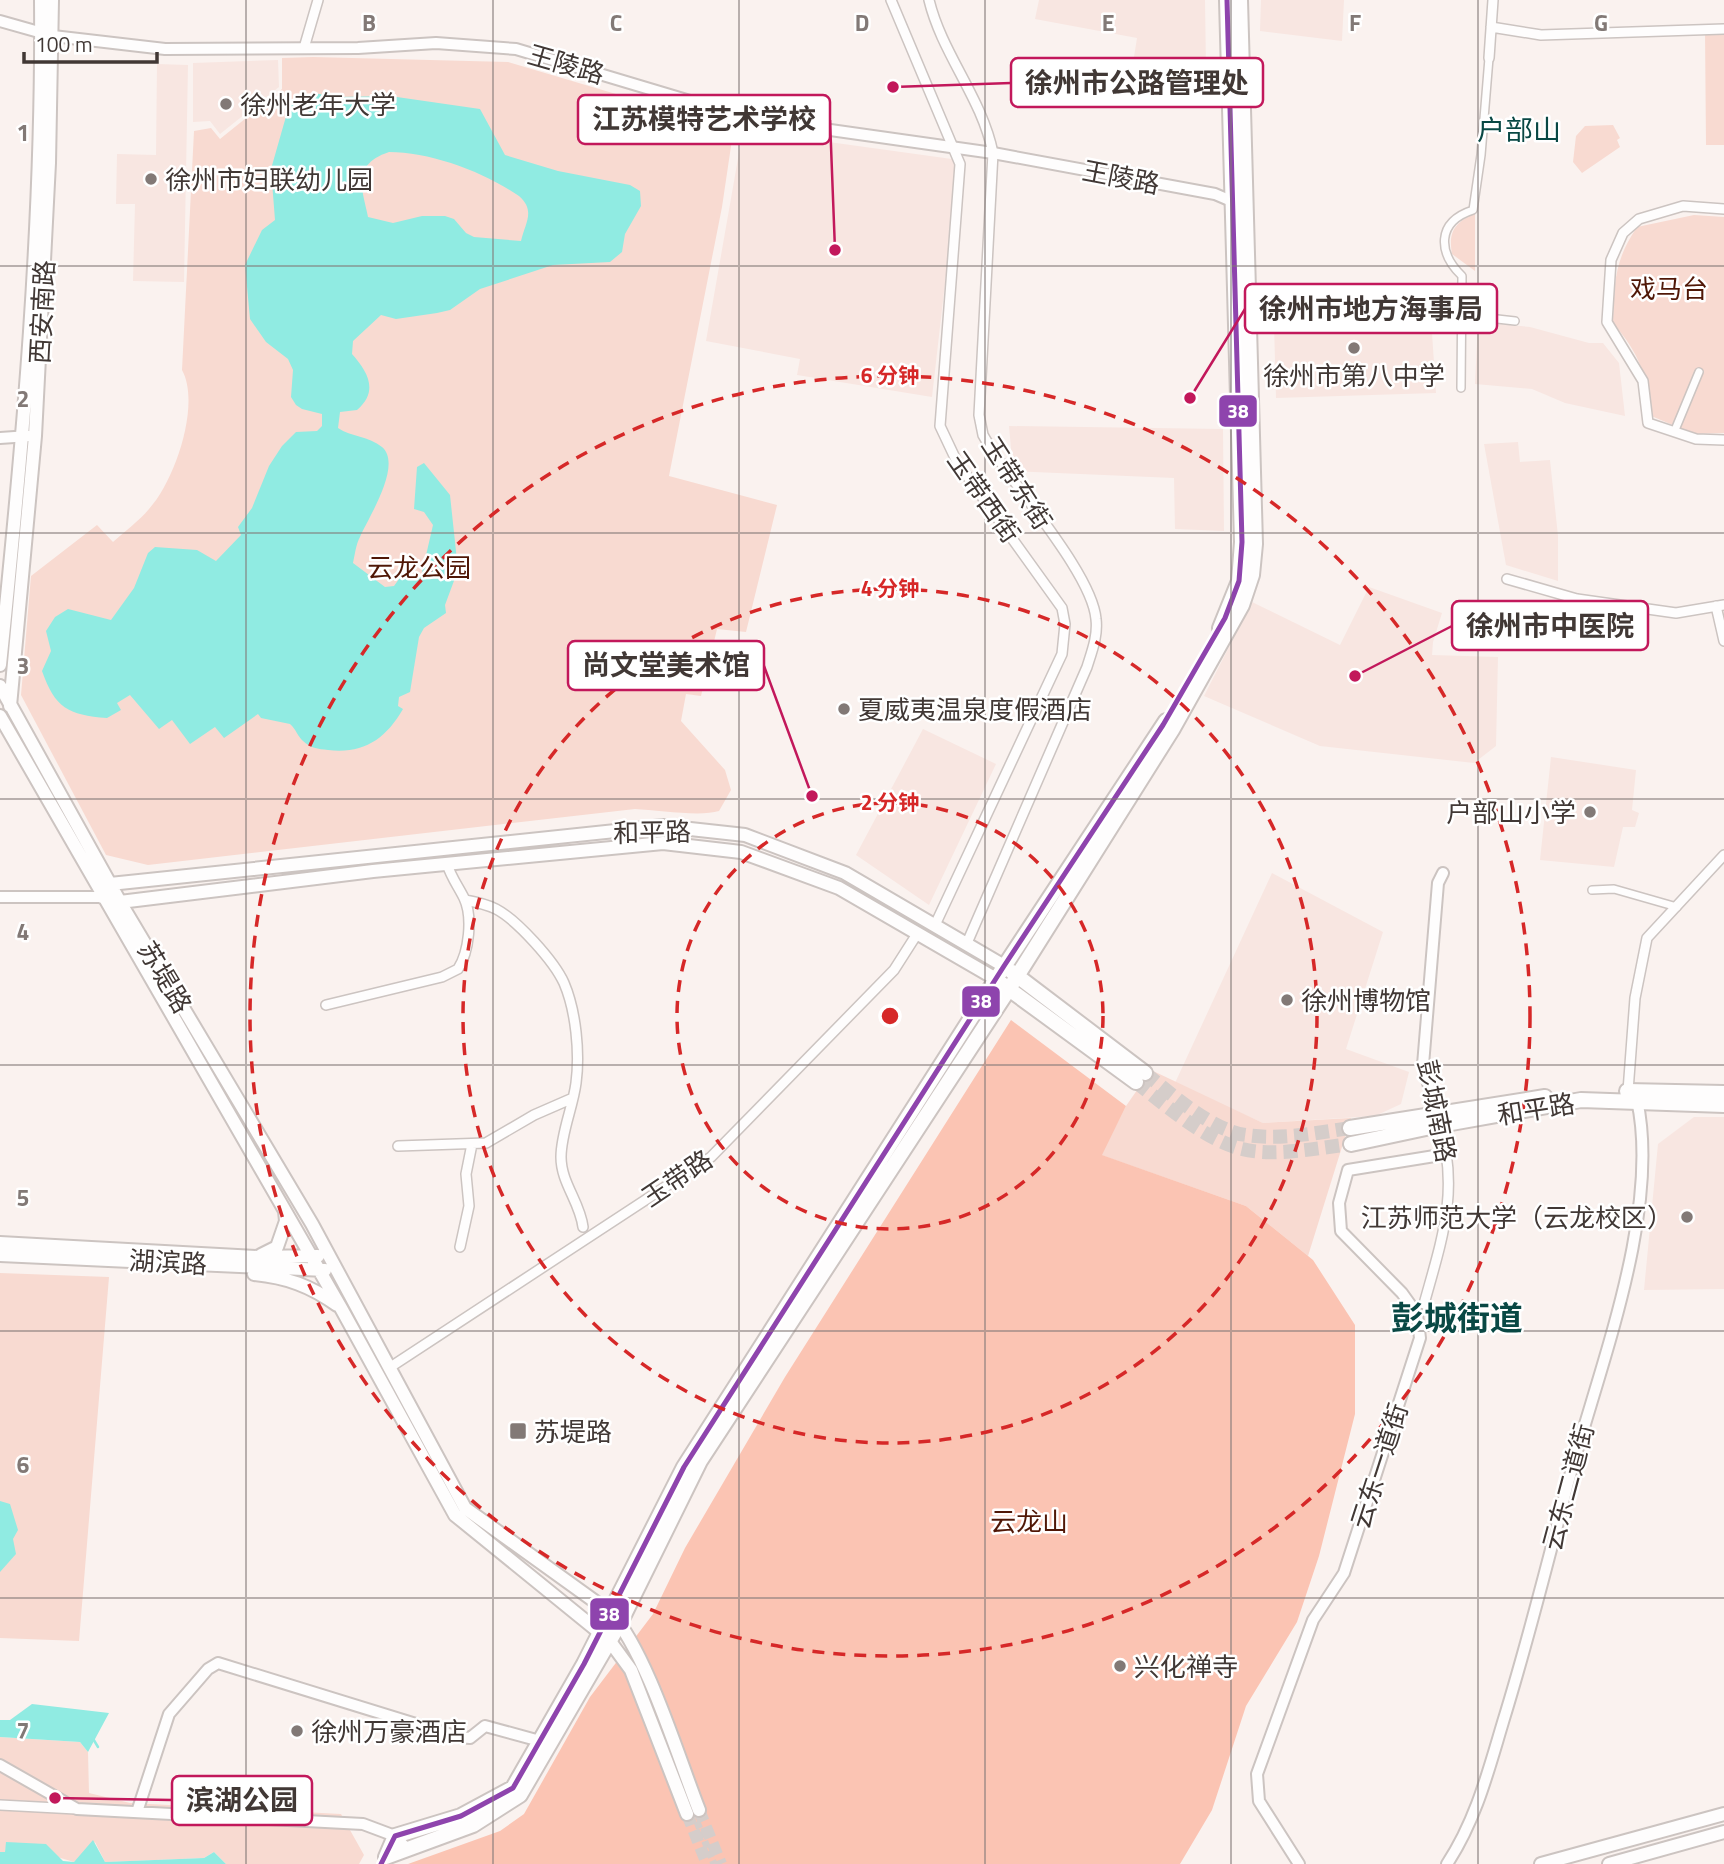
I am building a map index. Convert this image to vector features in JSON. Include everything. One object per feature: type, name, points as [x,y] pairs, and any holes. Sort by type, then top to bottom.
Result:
[{"type":"main road","name":"西安南路","points":[[41,0],[47,34]]},
{"type":"main road","name":"西安南路","points":[[10,707],[29,436],[47,34],[52,0]]},
{"type":"main road","points":[[384,1860],[394,1836],[461,1816],[513,1788],[616,1618],[700,1461],[1009,989],[1184,709],[1242,605],[1252,575],[1255,544],[1240,204],[1227,0]]},
{"type":"main road","points":[[616,1618],[684,1467],[1004,966],[1163,725],[1225,618],[1238,581],[1242,542],[1240,0]]},
{"type":"main road","name":"西安南路","points":[[0,665],[7,593],[29,436]]},
{"type":"main road","points":[[0,605],[7,593]]},
{"type":"main road","name":"苏堤路","points":[[0,686],[120,902],[336,1269],[399,1400],[455,1515],[605,1636],[631,1670],[693,1812],[640,1661],[616,1618],[465,1508],[399,1400]]},
{"type":"main road","name":"苏堤路","points":[[0,716],[102,898],[341,1308],[388,1376]]},
{"type":"main road","name":"和平路","points":[[102,898],[120,902],[447,864],[663,843],[741,852],[839,888],[996,979],[1140,1077],[1017,976],[967,943],[845,873],[745,835],[663,826],[110,884]]},
{"type":"main road","points":[[102,898],[110,884]]},
{"type":"main road","name":"和平路","points":[[1350,1128],[1438,1120],[1633,1095],[1724,1093]]},
{"type":"main road","name":"和平路","points":[[1633,1095],[1724,1105]]},
{"type":"main road","name":"和平路","points":[[1351,1144],[1438,1120]]},
{"type":"main road","points":[[258,1257],[277,1247],[286,1221],[285,1210]]},
{"type":"main road","name":"湖滨路","points":[[0,1243],[258,1257],[328,1255]]},
{"type":"main road","name":"湖滨路","points":[[0,1255],[336,1269]]},
{"type":"main road","points":[[210,1264],[241,1273],[282,1276],[317,1291],[341,1308]]},
{"type":"main road","points":[[384,1860],[473,1825],[520,1795],[605,1636]]},
{"type":"main road","points":[[1541,1864],[1724,1814]]},
{"type":"main road","points":[[1609,1864],[1724,1832]]},
{"type":"street","points":[[304,48],[318,0]]},
{"type":"street","name":"玉带西街","points":[[891,0],[959,149],[940,426],[957,462],[1062,608],[1065,640],[1062,654],[935,925]]},
{"type":"street","name":"玉带东街","points":[[929,0],[936,21],[987,125],[979,415],[983,435],[1087,587],[1096,618],[1095,642],[1087,667],[967,943]]},
{"type":"street","points":[[1461,388],[1462,276],[1451,265],[1443,241],[1454,219],[1473,210],[1481,155],[1493,0]]},
{"type":"street","name":"王陵路","points":[[0,22],[47,34],[166,50],[436,43],[516,50],[710,107],[788,124],[987,152],[1215,194],[1240,204]]},
{"type":"street","points":[[1491,27],[1541,36],[1724,29]]},
{"type":"street","points":[[1724,209],[1683,206],[1639,219],[1623,233],[1611,260],[1607,322],[1643,381],[1648,423],[1696,439],[1724,440]]},
{"type":"street","points":[[1462,315],[1515,321]]},
{"type":"street","points":[[1675,430],[1699,372]]},
{"type":"street","points":[[0,438],[29,436]]},
{"type":"street","points":[[1507,579],[1577,599],[1676,613],[1720,605],[1724,642]]},
{"type":"street","points":[[1633,1095],[1635,998],[1647,938],[1724,855]]},
{"type":"street","points":[[447,864],[454,886],[465,900],[495,908],[509,917],[563,980],[574,1028],[577,1061],[573,1098],[561,1157],[563,1175],[577,1203],[583,1227]]},
{"type":"street","name":"彭城南路","points":[[1424,1304],[1448,1217],[1447,1154],[1423,1065],[1438,883],[1443,873]]},
{"type":"street","points":[[1592,890],[1614,889],[1676,907]]},
{"type":"street","name":"和平路","points":[[0,897],[102,898]]},
{"type":"street","points":[[326,1005],[442,977],[458,969],[466,948],[465,900]]},
{"type":"street","name":"玉带路","points":[[388,1376],[711,1157],[894,970],[917,934]]},
{"type":"street","name":"云东二道街","points":[[1447,1864],[1478,1808],[1530,1633],[1568,1484],[1628,1271],[1641,1178],[1642,1123],[1633,1095]]},
{"type":"street","points":[[398,1146],[472,1144],[500,1138],[514,1126],[573,1098]]},
{"type":"street","points":[[460,1247],[469,1206],[466,1174],[472,1144]]},
{"type":"street","name":"云东一道街","points":[[1299,1864],[1259,1801],[1257,1774],[1313,1620],[1344,1573],[1420,1338],[1417,1314],[1402,1293],[1341,1231],[1339,1203],[1348,1170],[1447,1154]]},
{"type":"street","points":[[137,1812],[169,1714],[208,1669],[218,1663],[458,1737],[470,1738],[485,1726],[540,1741]]},
{"type":"street","points":[[0,1765],[77,1809]]},
{"type":"street","points":[[0,1805],[363,1824],[394,1836],[408,1850]]},
{"type":"shaded area","points":[[1039,0],[1205,0],[1206,69],[1133,63],[1137,38],[1035,19]]},
{"type":"shaded area","points":[[1261,0],[1344,0],[1342,41],[1260,31]]},
{"type":"shaded area","name":"徐州老年大学","points":[[278,60],[279,87],[220,134],[210,121],[193,122],[193,63]]},
{"type":"shaded area","name":"徐州市妇联幼儿园","points":[[157,64],[188,65],[184,282],[133,281],[135,204],[116,204],[117,154],[156,155]]},
{"type":"shaded area","points":[[743,130],[959,160],[932,397],[797,375],[800,359],[706,341]]},
{"type":"shaded area","name":"徐州市第八中学","points":[[1273,287],[1344,302],[1351,288],[1430,303],[1436,393],[1276,398]]},
{"type":"shaded area","points":[[1478,322],[1530,327],[1589,343],[1603,343],[1619,363],[1625,416],[1565,403],[1532,389],[1475,384]]},
{"type":"shaded area","points":[[1009,426],[1223,429],[1224,531],[1175,529],[1174,478],[1013,471]]},
{"type":"shaded area","points":[[1518,442],[1520,462],[1550,460],[1558,536],[1558,581],[1506,565],[1484,444]]},
{"type":"shaded area","points":[[1369,587],[1442,613],[1432,655],[1498,657],[1496,746],[1474,763],[1320,746],[1204,696],[1252,602],[1340,645]]},
{"type":"shaded area","points":[[923,729],[996,764],[929,905],[856,855]]},
{"type":"shaded area","name":"户部山小学","points":[[1551,757],[1636,770],[1632,810],[1639,813],[1635,827],[1623,827],[1614,867],[1540,860]]},
{"type":"shaded area","name":"徐州博物馆","points":[[1272,873],[1383,932],[1346,1049],[1409,1072],[1401,1104],[1375,1116],[1263,1123],[1175,1083]]},
{"type":"shaded area","name":"江苏师范大学（云龙校区）","points":[[1694,1117],[1724,1117],[1724,1289],[1644,1290],[1658,1144]]},
{"type":"green space","points":[[1705,32],[1724,32],[1724,145],[1706,145]]},
{"type":"green space","name":"云龙公园","points":[[282,58],[508,62],[707,121],[734,126],[722,207],[669,476],[777,505],[746,632],[717,629],[701,696],[686,694],[681,721],[725,770],[731,790],[719,811],[690,813],[635,809],[148,865],[106,855],[21,695],[31,576],[97,525],[113,542],[149,509],[168,480],[182,442],[189,402],[182,370],[194,131],[211,128],[220,139],[282,89]]},
{"type":"green space","points":[[1613,125],[1620,138],[1617,140],[1620,147],[1582,173],[1573,162],[1576,136],[1585,126]]},
{"type":"green space","points":[[1475,213],[1475,271],[1452,254],[1451,239],[1458,224]]},
{"type":"green space","name":"戏马台","points":[[1694,215],[1724,217],[1724,433],[1694,434],[1649,415],[1644,376],[1636,355],[1613,323],[1617,273],[1629,239],[1637,227]]},
{"type":"green space","name":"云龙山","points":[[1011,1020],[1126,1106],[1102,1155],[1246,1206],[1313,1260],[1355,1325],[1355,1414],[1319,1556],[1297,1622],[1246,1706],[1212,1810],[1180,1864],[408,1864],[500,1831],[524,1814],[590,1697],[653,1614],[685,1548],[785,1377]]},
{"type":"green space","points":[[1151,1070],[1263,1123],[1351,1118],[1308,1256],[1246,1206],[1101,1155],[1126,1106]]},
{"type":"green space","points":[[0,1273],[109,1277],[79,1641],[0,1638]]},
{"type":"green space","points":[[0,1737],[80,1742],[88,1752],[89,1793],[130,1803],[341,1814],[364,1855],[359,1864],[226,1864],[214,1852],[204,1858],[105,1862],[95,1842],[74,1862],[7,1842],[5,1852],[0,1852]]},
{"type":"water","name":"云龙公园","points":[[313,93],[338,97],[390,96],[480,109],[505,155],[558,171],[630,185],[640,191],[641,206],[625,234],[622,252],[610,262],[553,265],[480,289],[450,310],[396,319],[381,315],[353,341],[352,354],[363,368],[369,382],[368,396],[357,410],[340,412],[338,428],[382,447],[389,466],[382,492],[358,543],[353,563],[385,587],[394,586],[404,572],[421,577],[433,525],[424,512],[414,509],[417,467],[424,463],[450,495],[458,570],[445,605],[446,613],[424,628],[419,637],[410,692],[399,697],[398,706],[403,709],[396,720],[372,743],[341,751],[311,747],[290,724],[261,718],[258,714],[224,738],[215,727],[190,744],[172,720],[159,729],[130,695],[117,703],[121,710],[107,718],[73,712],[52,694],[42,671],[51,651],[46,631],[55,617],[68,609],[111,620],[134,588],[148,553],[155,547],[197,550],[216,561],[241,535],[238,527],[252,508],[269,466],[282,446],[296,432],[317,431],[322,426],[322,414],[296,405],[291,397],[293,370],[288,359],[266,342],[250,319],[245,265],[262,230],[275,220],[271,169],[289,106]],"holes":[[[389,152],[457,165],[490,179],[519,196],[528,212],[521,241],[474,237],[466,233],[454,219],[445,216],[422,216],[393,223],[368,217],[362,188],[364,171],[377,157]]]},
{"type":"water","points":[[0,1501],[10,1504],[18,1530],[13,1539],[16,1554],[0,1572]]},
{"type":"water","points":[[32,1704],[109,1713],[88,1752],[80,1742],[0,1737],[0,1720],[10,1720]]},
{"type":"water","points":[[93,1840],[105,1862],[204,1858],[214,1852],[226,1864],[0,1864],[0,1852],[5,1852],[6,1842],[46,1844],[63,1861],[74,1862]]},
{"type":"waterway","points":[[92,1737],[98,1747]]},
{"type":"tunnel","points":[[1145,1073],[1206,1119],[1233,1132],[1285,1136],[1350,1128]]},
{"type":"tunnel","points":[[1136,1082],[1200,1130],[1242,1149],[1281,1152],[1351,1144]]},
{"type":"tunnel","points":[[699,1810],[721,1864]]},
{"type":"tunnel","points":[[693,1812],[714,1864]]},
{"type":"tunnel","points":[[687,1814],[707,1864]]},
{"type":"transit line","name":"38","points":[[381,1864],[395,1836],[461,1816],[513,1788],[584,1664],[684,1467],[1004,966],[1163,725],[1225,618],[1239,581],[1242,542],[1227,0]]},
{"type":"place","name":"徐州市公路管理处","points":[[893,87]]},
{"type":"place","name":"徐州老年大学","points":[[226,104]]},
{"type":"place","name":"徐州市妇联幼儿园","points":[[151,179]]},
{"type":"place","name":"江苏模特艺术学校","points":[[835,250]]},
{"type":"place","name":"徐州市第八中学","points":[[1354,348]]},
{"type":"place","name":"徐州市地方海事局","points":[[1190,398]]},
{"type":"place","name":"徐州市中医院","points":[[1355,676]]},
{"type":"place","name":"夏威夷温泉度假酒店","points":[[844,709]]},
{"type":"place","name":"尚文堂美术馆","points":[[812,796]]},
{"type":"place","name":"户部山小学","points":[[1590,812]]},
{"type":"place","name":"徐州博物馆","points":[[1287,1000]]},
{"type":"place","name":"江苏师范大学（云龙校区）","points":[[1687,1217]]},
{"type":"place","name":"苏堤路","points":[[518,1431]]},
{"type":"place","name":"兴化禅寺","points":[[1120,1666]]},
{"type":"place","name":"徐州万豪酒店","points":[[297,1731]]},
{"type":"place","name":"滨湖公园","points":[[55,1798]]},
{"type":"district","name":"户部山","points":[[1519,129]]},
{"type":"district","name":"彭城街道","points":[[1457,1318]]}]
